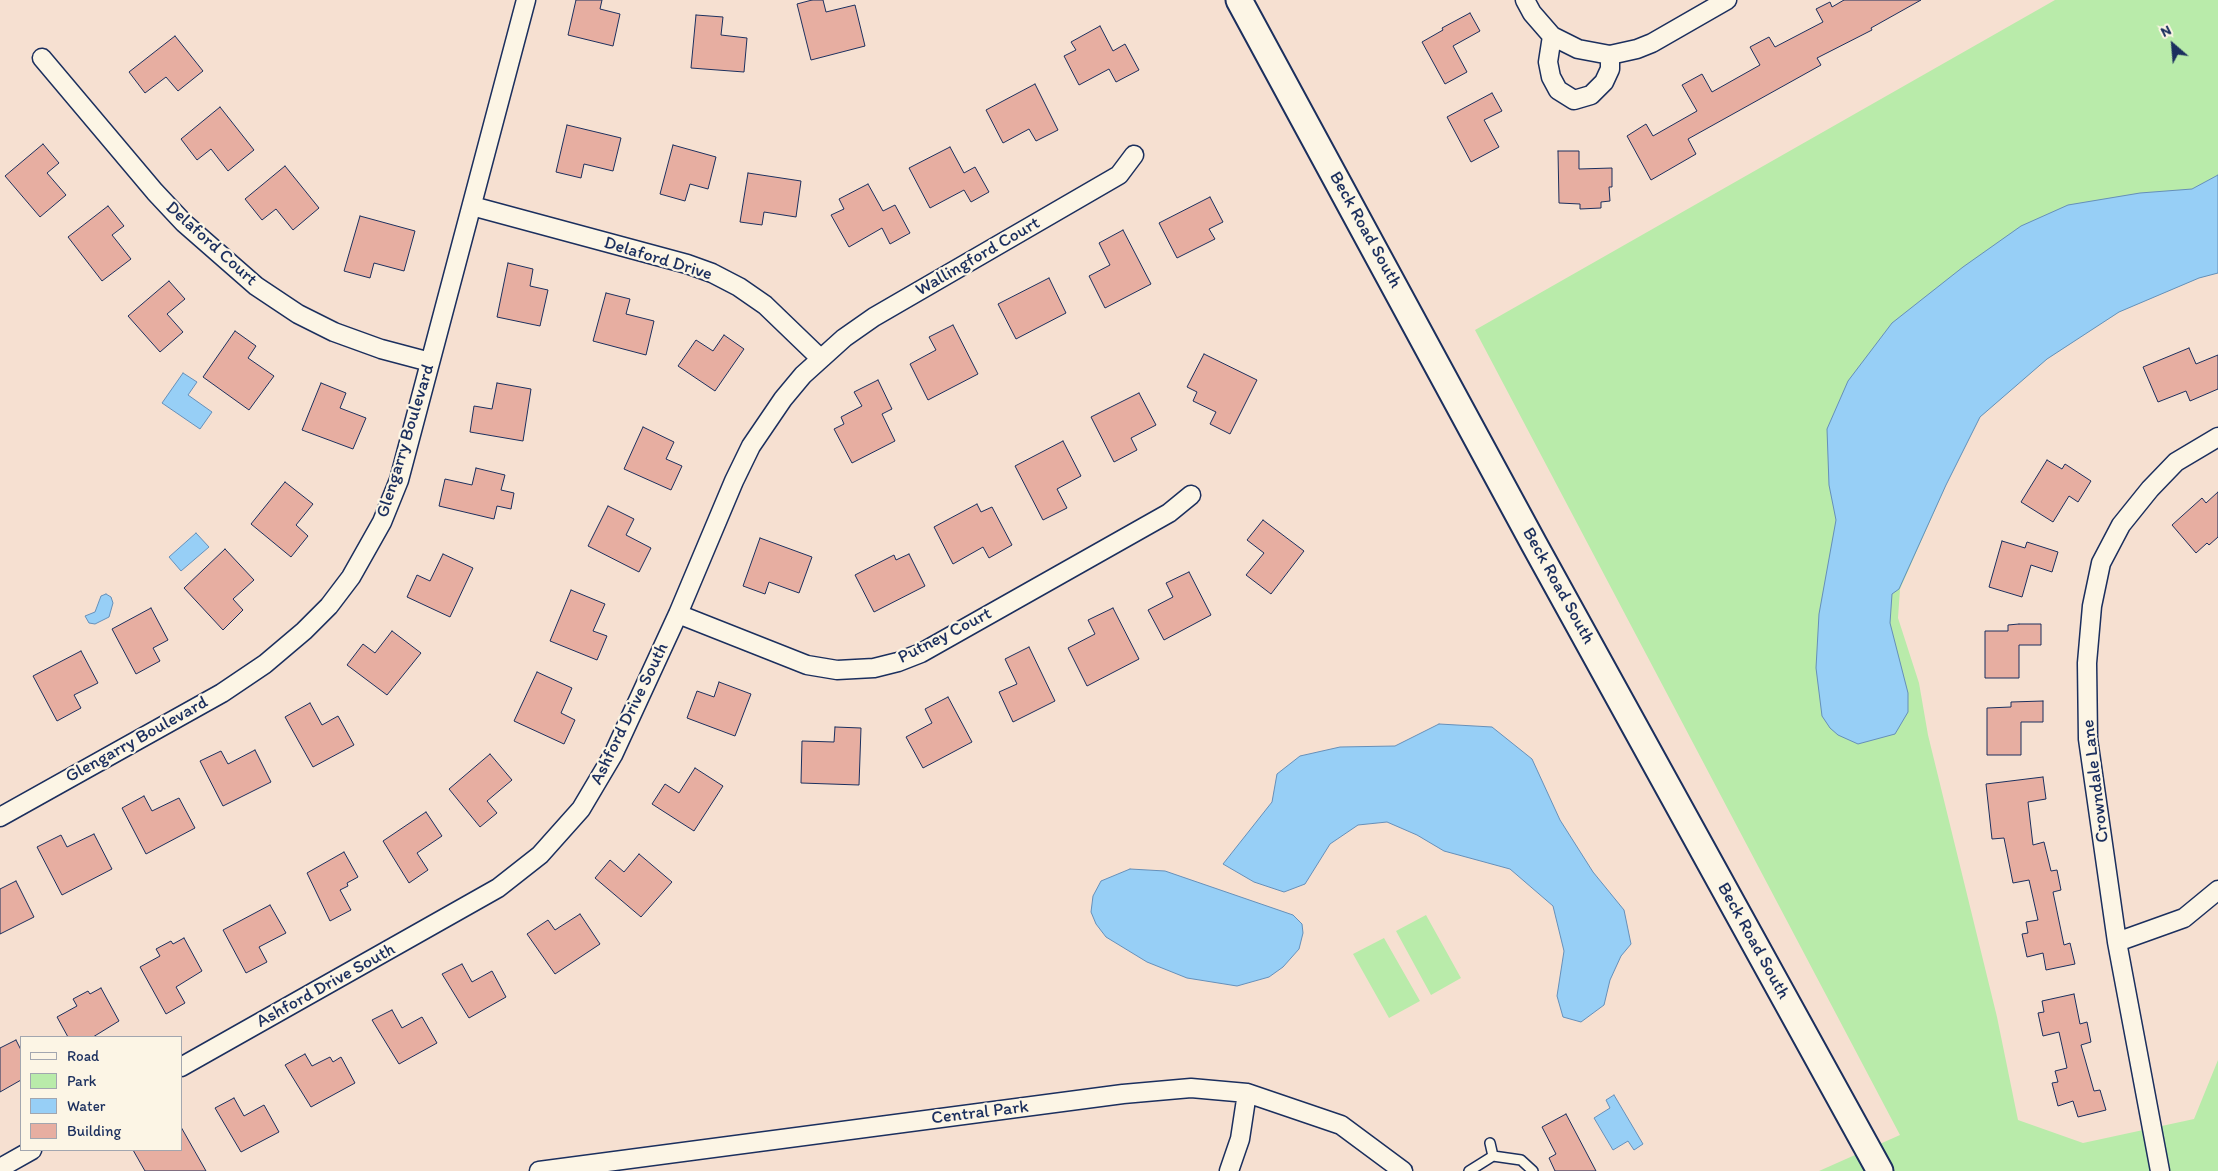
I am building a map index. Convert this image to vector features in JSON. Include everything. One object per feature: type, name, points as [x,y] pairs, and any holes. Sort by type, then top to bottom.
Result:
[{"type":"main road","name":"Beck Road South","points":[[1239,0],[1534,544],[1880,1171]]},
{"type":"street","name":"Glengarry Boulevard","points":[[0,817],[222,693],[265,664],[304,631],[328,606],[356,570],[382,522],[399,480],[526,0]]},
{"type":"street","points":[[1525,0],[1532,13],[1552,36],[1578,50],[1610,55],[1637,49],[1652,43],[1727,0]]},
{"type":"street","points":[[1552,36],[1548,62],[1551,77],[1558,90],[1574,100],[1591,95],[1604,82],[1610,69],[1610,55]]},
{"type":"street","name":"Delaford Court","points":[[42,58],[155,192],[184,223],[256,286],[298,314],[334,332],[381,350],[430,362]]},
{"type":"street","name":"Wallingford Court","points":[[820,358],[874,317],[1119,175],[1134,154]]},
{"type":"street","name":"Delaford Drive","points":[[472,206],[688,264],[712,273],[739,287],[765,305],[820,358]]},
{"type":"street","name":"Ashford Drive South","points":[[182,1065],[490,893],[540,855],[581,809],[632,719],[734,481],[751,446],[783,398],[820,358]]},
{"type":"street","name":"Crowndale Lane","points":[[2160,1171],[2117,942],[2088,739],[2087,663],[2092,606],[2101,563],[2121,525],[2150,489],[2176,462],[2218,437]]},
{"type":"street","name":"Putney Court","points":[[678,614],[807,665],[837,670],[874,668],[898,662],[921,653],[1169,513],[1191,495]]},
{"type":"street","points":[[2117,942],[2184,918],[2218,890]]},
{"type":"street","name":"Central Park","points":[[539,1171],[1123,1094],[1191,1088],[1247,1094],[1341,1125],[1402,1171]]},
{"type":"street","points":[[1229,1171],[1240,1138],[1247,1094]]},
{"type":"street","points":[[0,1168],[30,1151]]},
{"type":"lane","points":[[1490,1143],[1493,1156]]},
{"type":"lane","points":[[1469,1171],[1493,1156],[1521,1160],[1534,1171]]},
{"type":"green space","points":[[2055,0],[2218,0],[2218,273],[2199,278],[2119,312],[2047,359],[1980,417],[1946,485],[1900,589],[1898,618],[1919,683],[1928,735],[1997,1017],[2018,1120],[2083,1143],[2194,1119],[2218,1060],[2218,1171],[1819,1171],[1900,1135],[1475,330]]},
{"type":"green space","points":[[1426,915],[1461,978],[1431,995],[1396,931]]},
{"type":"green space","points":[[1384,938],[1420,1001],[1389,1018],[1353,954]]},
{"type":"water","points":[[2218,175],[2218,273],[2199,278],[2119,312],[2047,359],[1980,417],[1946,485],[1899,589],[1892,594],[1890,623],[1908,693],[1908,712],[1895,734],[1858,744],[1838,735],[1830,728],[1822,716],[1816,668],[1819,614],[1836,520],[1829,485],[1827,429],[1848,381],[1892,323],[1963,267],[2021,226],[2068,205],[2140,193],[2192,189]]},
{"type":"water","points":[[183,373],[197,382],[188,395],[212,412],[200,429],[162,403]]},
{"type":"water","points":[[196,533],[209,547],[181,571],[169,557]]},
{"type":"water","points":[[106,594],[111,597],[113,603],[109,617],[95,624],[89,623],[85,616],[95,612],[101,596]]},
{"type":"water","points":[[1439,724],[1492,727],[1532,759],[1560,820],[1593,872],[1624,910],[1631,944],[1621,956],[1610,980],[1604,1005],[1581,1022],[1563,1017],[1557,996],[1564,951],[1553,906],[1510,869],[1444,851],[1417,835],[1387,822],[1358,825],[1330,844],[1305,884],[1284,892],[1254,882],[1223,864],[1272,802],[1277,774],[1300,756],[1340,747],[1395,746]]},
{"type":"water","points":[[1130,869],[1165,871],[1293,915],[1302,924],[1303,933],[1299,949],[1283,967],[1269,977],[1237,986],[1187,978],[1147,962],[1106,937],[1096,924],[1091,912],[1093,896],[1101,881]]},
{"type":"water","points":[[1614,1095],[1643,1144],[1634,1150],[1628,1141],[1613,1150],[1594,1118],[1610,1108],[1606,1100]]},
{"type":"building","points":[[576,0],[602,0],[600,9],[620,14],[613,46],[568,35]]},
{"type":"building","points":[[812,0],[823,0],[826,12],[855,5],[865,46],[811,60],[797,4]]},
{"type":"building","points":[[1844,0],[1921,0],[1871,28],[1872,30],[1817,58],[1821,65],[1688,139],[1696,154],[1651,180],[1627,136],[1646,124],[1653,136],[1697,111],[1682,85],[1702,74],[1712,92],[1760,65],[1750,47],[1769,37],[1775,47],[1823,22],[1816,9],[1830,2],[1832,7]]},
{"type":"building","points":[[1470,13],[1480,31],[1453,46],[1467,72],[1445,84],[1422,42],[1443,30],[1442,28]]},
{"type":"building","points":[[696,15],[723,17],[721,35],[747,38],[744,72],[691,68]]},
{"type":"building","points":[[1100,26],[1113,51],[1125,44],[1139,70],[1116,82],[1109,69],[1079,85],[1064,56],[1076,50],[1071,42]]},
{"type":"building","points":[[175,36],[203,71],[178,91],[166,77],[145,93],[129,72]]},
{"type":"building","points":[[1035,84],[1058,130],[1036,141],[1029,129],[1003,143],[986,110]]},
{"type":"building","points":[[1492,93],[1502,111],[1484,120],[1499,147],[1471,162],[1447,117]]},
{"type":"building","points":[[220,107],[254,150],[228,171],[211,149],[197,160],[181,139]]},
{"type":"building","points":[[567,125],[621,138],[613,171],[584,164],[581,178],[556,172]]},
{"type":"building","points":[[43,144],[59,163],[47,173],[66,195],[40,217],[5,176]]},
{"type":"building","points":[[673,145],[716,157],[708,189],[690,184],[685,201],[660,194]]},
{"type":"building","points":[[950,147],[964,173],[975,167],[989,192],[971,202],[964,190],[930,208],[909,168]]},
{"type":"building","points":[[1558,151],[1579,151],[1579,169],[1612,168],[1612,187],[1609,187],[1610,201],[1601,202],[1601,208],[1580,209],[1580,204],[1559,203]]},
{"type":"building","points":[[285,166],[319,208],[293,230],[276,209],[262,220],[245,199]]},
{"type":"building","points":[[748,173],[801,181],[796,217],[764,212],[762,225],[740,222]]},
{"type":"building","points":[[868,184],[883,211],[895,205],[910,233],[890,244],[882,228],[849,247],[831,215],[844,209],[839,199]]},
{"type":"building","points":[[1210,197],[1223,222],[1209,229],[1215,239],[1177,258],[1159,223]]},
{"type":"building","points":[[108,206],[124,226],[112,235],[131,259],[102,281],[68,237]]},
{"type":"building","points":[[360,216],[415,231],[404,271],[374,263],[370,278],[344,271]]},
{"type":"building","points":[[1123,230],[1151,284],[1105,308],[1089,276],[1110,265],[1099,243]]},
{"type":"building","points":[[508,263],[533,269],[530,286],[548,290],[540,326],[497,317]]},
{"type":"building","points":[[1049,278],[1066,313],[1016,339],[998,304]]},
{"type":"building","points":[[169,281],[185,299],[167,314],[183,332],[160,352],[128,316]]},
{"type":"building","points":[[606,293],[630,299],[626,314],[654,321],[646,355],[593,341]]},
{"type":"building","points":[[953,325],[978,374],[928,400],[910,364],[936,350],[929,337]]},
{"type":"building","points":[[235,331],[256,346],[248,358],[274,376],[249,410],[203,377]]},
{"type":"building","points":[[724,335],[744,349],[715,391],[678,366],[696,340],[713,351]]},
{"type":"building","points":[[2189,348],[2196,364],[2218,355],[2218,389],[2190,401],[2186,391],[2158,402],[2143,367]]},
{"type":"building","points":[[1204,354],[1257,380],[1230,434],[1210,424],[1216,412],[1193,401],[1197,392],[1187,387]]},
{"type":"building","points":[[878,380],[892,409],[882,414],[895,441],[852,463],[834,429],[844,424],[841,417],[862,406],[854,392]]},
{"type":"building","points":[[321,383],[346,393],[340,408],[366,418],[353,449],[302,430]]},
{"type":"building","points":[[497,383],[531,389],[523,441],[470,432],[474,406],[492,409]]},
{"type":"building","points":[[1139,393],[1156,425],[1131,438],[1137,450],[1114,462],[1091,417]]},
{"type":"building","points":[[643,427],[674,442],[666,459],[682,466],[671,490],[624,469]]},
{"type":"building","points":[[1063,441],[1081,476],[1057,489],[1067,508],[1043,520],[1015,466]]},
{"type":"building","points":[[2047,460],[2062,469],[2065,464],[2091,481],[2078,502],[2069,496],[2053,522],[2021,502]]},
{"type":"building","points":[[476,468],[505,475],[501,490],[514,493],[511,509],[497,506],[494,519],[439,506],[445,479],[472,485]]},
{"type":"building","points":[[285,482],[313,504],[296,525],[308,536],[291,557],[251,524]]},
{"type":"building","points":[[2218,492],[2218,537],[2209,545],[2207,543],[2196,553],[2172,525],[2202,498],[2206,503]]},
{"type":"building","points":[[977,504],[981,512],[992,507],[1012,545],[989,558],[983,547],[953,564],[934,527]]},
{"type":"building","points":[[608,506],[634,519],[626,535],[651,548],[639,572],[588,546]]},
{"type":"building","points":[[1263,520],[1304,551],[1271,594],[1246,575],[1264,553],[1247,540]]},
{"type":"building","points":[[760,538],[812,557],[799,593],[769,582],[765,594],[743,586]]},
{"type":"building","points":[[2002,541],[2025,548],[2027,542],[2058,552],[2052,572],[2031,565],[2022,597],[1989,587]]},
{"type":"building","points":[[225,549],[254,580],[233,599],[243,610],[223,630],[184,588]]},
{"type":"building","points":[[443,554],[473,568],[450,617],[407,597],[417,575],[430,581]]},
{"type":"building","points":[[909,554],[925,586],[874,612],[855,575],[894,555],[896,560]]},
{"type":"building","points":[[1189,572],[1211,615],[1164,640],[1148,610],[1173,597],[1166,583]]},
{"type":"building","points":[[571,590],[605,604],[593,631],[607,636],[597,660],[550,641]]},
{"type":"building","points":[[151,608],[168,640],[153,648],[160,661],[136,674],[112,629]]},
{"type":"building","points":[[1113,608],[1139,659],[1087,686],[1068,648],[1095,634],[1088,620]]},
{"type":"building","points":[[2041,624],[2041,645],[2019,645],[2019,678],[1985,678],[1985,631],[2008,631],[2008,625]]},
{"type":"building","points":[[392,631],[421,653],[387,695],[347,665],[363,644],[375,653]]},
{"type":"building","points":[[1029,647],[1055,701],[1013,722],[999,692],[1017,684],[1005,659]]},
{"type":"building","points":[[81,651],[98,683],[74,695],[81,708],[57,721],[33,676]]},
{"type":"building","points":[[537,672],[572,688],[561,713],[575,720],[564,744],[514,721]]},
{"type":"building","points":[[719,682],[751,694],[735,736],[687,718],[697,691],[714,697]]},
{"type":"building","points":[[948,697],[972,742],[923,768],[906,737],[932,723],[925,709]]},
{"type":"building","points":[[2043,701],[2043,722],[2021,722],[2021,755],[1987,755],[1987,708],[2011,707],[2011,702]]},
{"type":"building","points":[[310,703],[322,725],[338,716],[354,745],[313,767],[285,717]]},
{"type":"building","points":[[835,727],[861,728],[859,785],[801,783],[802,741],[834,742]]},
{"type":"building","points":[[255,750],[271,782],[223,806],[200,761],[221,751],[228,764]]},
{"type":"building","points":[[490,754],[512,780],[487,801],[497,813],[480,827],[449,789]]},
{"type":"building","points":[[695,768],[723,786],[694,831],[652,804],[665,784],[679,793]]},
{"type":"building","points":[[2043,777],[2046,799],[2028,802],[2033,845],[2044,842],[2051,871],[2057,870],[2061,890],[2053,892],[2064,945],[2070,943],[2075,964],[2046,970],[2043,953],[2027,957],[2022,934],[2028,933],[2026,922],[2038,920],[2029,880],[2013,883],[2004,838],[1992,839],[1986,784]]},
{"type":"building","points":[[144,796],[152,811],[179,798],[195,828],[146,854],[122,808]]},
{"type":"building","points":[[426,812],[442,836],[417,853],[428,870],[409,883],[383,841]]},
{"type":"building","points":[[94,834],[112,869],[62,895],[37,847],[61,835],[67,847]]},
{"type":"building","points":[[344,852],[358,877],[347,883],[348,886],[340,890],[351,910],[330,921],[307,873]]},
{"type":"building","points":[[639,854],[672,882],[641,917],[595,878],[610,860],[624,872]]},
{"type":"building","points":[[16,881],[34,917],[0,934],[0,889]]},
{"type":"building","points":[[270,905],[286,933],[259,947],[267,962],[246,973],[223,930]]},
{"type":"building","points":[[580,914],[600,944],[555,974],[527,934],[548,920],[555,930]]},
{"type":"building","points":[[184,938],[202,971],[176,987],[185,1003],[166,1014],[140,967],[160,956],[156,949],[171,941],[173,944]]},
{"type":"building","points":[[462,964],[472,982],[492,971],[506,997],[469,1018],[442,974]]},
{"type":"building","points":[[101,988],[119,1021],[95,1036],[67,1036],[57,1017],[77,1006],[73,999],[88,991],[90,994]]},
{"type":"building","points":[[2074,994],[2080,1024],[2087,1022],[2091,1042],[2081,1045],[2094,1091],[2100,1090],[2106,1110],[2078,1117],[2073,1101],[2058,1106],[2052,1083],[2058,1082],[2055,1071],[2067,1068],[2059,1032],[2043,1036],[2038,1013],[2044,1012],[2042,1001]]},
{"type":"building","points":[[392,1010],[402,1028],[422,1017],[437,1043],[399,1064],[372,1020]]},
{"type":"building","points":[[16,1040],[20,1048],[20,1081],[0,1092],[0,1048]]},
{"type":"building","points":[[305,1054],[312,1066],[330,1057],[333,1062],[341,1057],[355,1083],[311,1107],[285,1065]]},
{"type":"building","points":[[234,1098],[244,1116],[264,1105],[279,1132],[241,1152],[215,1108]]},
{"type":"building","points":[[1566,1114],[1596,1171],[1555,1171],[1549,1158],[1556,1154],[1542,1127]]},
{"type":"building","points":[[182,1129],[206,1171],[145,1171],[134,1151],[182,1151]]}]
